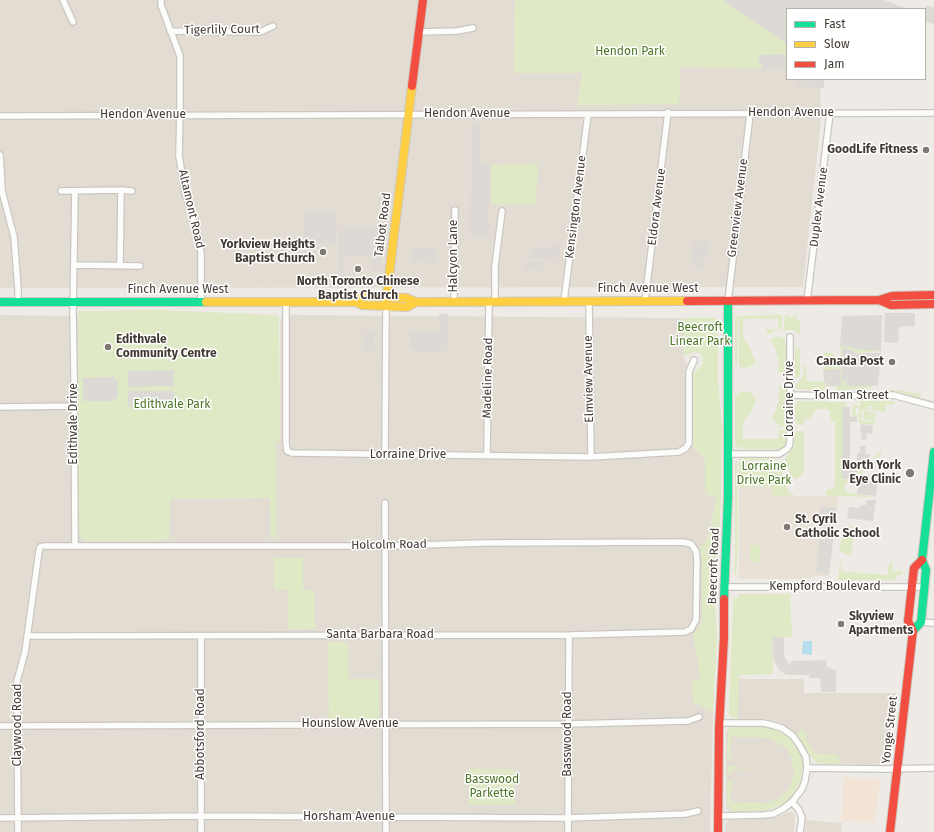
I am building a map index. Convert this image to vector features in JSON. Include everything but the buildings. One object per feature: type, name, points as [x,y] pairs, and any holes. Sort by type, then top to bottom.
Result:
[{"type":"main road","name":"Talbot Road","points":[[386,301],[422,0]]},
{"type":"main road","name":"Finch Avenue West","points":[[0,302],[356,302],[362,305],[386,301],[406,307],[416,302],[807,301],[880,300],[892,296],[934,296]]},
{"type":"main road","name":"Finch Avenue West","points":[[880,300],[891,305],[934,304]]},
{"type":"main road","name":"Beecroft Road","points":[[718,832],[720,723],[728,497],[728,301]]},
{"type":"main road","name":"Yonge Street","points":[[920,622],[926,570],[922,560],[932,491],[934,452]]},
{"type":"main road","name":"Yonge Street","points":[[890,832],[913,631],[908,621],[914,568],[922,560]]},
{"type":"main road","points":[[913,631],[920,622]]},
{"type":"street","points":[[63,0],[73,22]]},
{"type":"street","name":"Altamont Road","points":[[161,0],[161,5],[180,56],[179,156],[185,192],[197,232],[201,254],[201,302]]},
{"type":"street","name":"Tigerlily Court","points":[[170,30],[260,32],[273,26]]},
{"type":"street","points":[[419,32],[457,31],[473,28]]},
{"type":"street","name":"Hendon Avenue","points":[[0,116],[180,114],[588,114],[668,112],[750,114],[934,112]]},
{"type":"street","name":"Eldora Avenue","points":[[645,301],[668,112]]},
{"type":"street","name":"Duplex Avenue","points":[[807,301],[830,113]]},
{"type":"street","name":"Kensington Avenue","points":[[564,301],[588,114]]},
{"type":"street","name":"Greenview Avenue","points":[[728,301],[750,114]]},
{"type":"street","points":[[0,155],[2,191],[14,237],[18,302]]},
{"type":"street","points":[[120,266],[121,190]]},
{"type":"street","points":[[61,191],[132,191]]},
{"type":"street","name":"Edithvale Drive","points":[[74,546],[73,302],[75,191]]},
{"type":"street","name":"Halcyon Lane","points":[[454,302],[455,210]]},
{"type":"street","name":"Madeline Road","points":[[487,455],[492,302],[502,211]]},
{"type":"street","points":[[74,265],[140,266]]},
{"type":"street","name":"Talbot Road","points":[[385,455],[386,301]]},
{"type":"street","name":"Elmview Avenue","points":[[588,301],[590,457]]},
{"type":"street","name":"Lorraine Drive","points":[[286,302],[285,426],[287,451],[298,454],[590,457],[679,452],[686,448],[689,443],[690,372],[694,360]]},
{"type":"street","name":"Lorraine Drive","points":[[728,454],[779,454],[787,449],[790,441],[790,337]]},
{"type":"street","name":"Tolman Street","points":[[790,395],[893,395],[934,406]]},
{"type":"street","points":[[0,407],[74,406]]},
{"type":"street","points":[[385,503],[386,832]]},
{"type":"street","name":"Holcolm Road","points":[[40,547],[386,546],[683,542],[691,544],[696,551],[696,590]]},
{"type":"street","name":"Claywood Road","points":[[18,832],[17,681],[28,636],[40,547]]},
{"type":"street","name":"Kempford Boulevard","points":[[725,587],[924,587]]},
{"type":"street","name":"Santa Barbara Road","points":[[28,636],[569,635],[685,632],[691,629],[696,620],[696,590]]},
{"type":"street","points":[[920,622],[934,623]]},
{"type":"street","name":"Basswood Road","points":[[568,832],[569,635]]},
{"type":"street","name":"Abbotsford Road","points":[[201,636],[201,832]]},
{"type":"street","name":"Hounslow Avenue","points":[[0,726],[568,724],[688,721],[699,717]]},
{"type":"street","points":[[719,816],[770,814],[783,809],[792,802],[804,784],[807,768],[806,757],[798,742],[779,727],[763,723],[720,723]]},
{"type":"street","points":[[807,768],[934,768]]},
{"type":"street","points":[[792,802],[799,810],[802,818],[800,832]]},
{"type":"street","name":"Horsham Avenue","points":[[0,818],[200,816],[568,818],[685,814],[698,811]]},
{"type":"shaded area","points":[[0,0],[515,0],[514,73],[582,73],[577,105],[680,67],[786,67],[786,80],[820,80],[821,118],[803,287],[0,288]]},
{"type":"shaded area","points":[[722,0],[884,0],[905,8],[786,8],[786,43]]},
{"type":"shaded area","points":[[926,6],[934,7],[934,24],[926,22]]},
{"type":"shaded area","points":[[786,54],[786,70],[762,70],[762,64],[760,64],[758,55]]},
{"type":"shaded area","points":[[797,80],[824,80],[824,88],[797,86]]},
{"type":"shaded area","points":[[471,122],[480,123],[480,165],[489,165],[489,238],[470,237]]},
{"type":"shaded area","points":[[304,210],[336,210],[336,244],[304,244]]},
{"type":"shaded area","points":[[343,226],[384,226],[380,268],[372,269],[372,256],[345,255],[346,287],[338,288],[338,231],[342,231]]},
{"type":"shaded area","points":[[694,241],[708,242],[707,259],[702,259],[702,268],[692,267]]},
{"type":"shaded area","points":[[561,246],[558,258],[529,259],[531,247]]},
{"type":"shaded area","points":[[412,248],[436,249],[435,263],[411,262]]},
{"type":"shaded area","points":[[525,261],[542,262],[542,270],[525,269]]},
{"type":"shaded area","points":[[885,313],[915,313],[915,326],[899,327],[898,343],[884,342]]},
{"type":"shaded area","points":[[439,314],[448,314],[448,350],[444,350],[444,353],[415,353],[415,348],[410,348],[410,332],[439,332]]},
{"type":"shaded area","points":[[0,315],[78,316],[78,534],[85,541],[169,540],[170,499],[270,498],[271,538],[276,442],[280,442],[280,319],[293,315],[683,318],[683,356],[693,376],[693,446],[705,459],[705,494],[717,496],[708,538],[700,549],[702,558],[702,620],[698,629],[693,635],[701,681],[693,702],[713,712],[710,832],[0,832]]},
{"type":"shaded area","points":[[882,315],[881,351],[840,346],[842,316]]},
{"type":"shaded area","points":[[364,332],[374,332],[374,350],[364,350]]},
{"type":"shaded area","points":[[842,349],[853,350],[853,353],[881,353],[878,386],[847,386],[847,381],[842,381]]},
{"type":"shaded area","points":[[841,369],[841,386],[826,386],[823,370]]},
{"type":"shaded area","points":[[174,370],[174,386],[128,387],[128,371]]},
{"type":"shaded area","points":[[114,377],[114,380],[118,380],[118,398],[114,399],[114,401],[83,401],[83,378]]},
{"type":"shaded area","points":[[128,391],[174,391],[175,406],[128,407]]},
{"type":"shaded area","points":[[842,407],[850,407],[850,417],[857,417],[857,422],[850,422],[850,461],[858,463],[858,475],[850,475],[851,479],[842,479]]},
{"type":"shaded area","points":[[861,424],[873,426],[872,434],[867,433],[866,440],[861,440]]},
{"type":"shaded area","points":[[860,446],[866,446],[865,454],[870,454],[869,462],[857,461],[857,453],[860,453]]},
{"type":"shaded area","points":[[861,478],[878,480],[876,496],[857,494],[858,486],[860,487]]},
{"type":"shaded area","name":"St. Cyril Catholic School","points":[[772,486],[772,496],[838,496],[829,576],[815,576],[808,579],[739,579],[739,487]]},
{"type":"shaded area","points":[[866,500],[876,500],[873,521],[847,518],[849,507],[860,508],[860,505],[866,505]]},
{"type":"shaded area","points":[[820,506],[837,508],[829,574],[816,572],[819,540],[825,540],[827,521],[819,520]]},
{"type":"shaded area","points":[[772,637],[784,637],[784,656],[790,666],[791,661],[826,660],[826,666],[836,671],[836,692],[821,692],[820,678],[809,678],[809,675],[787,675],[780,671],[773,659]]},
{"type":"shaded area","points":[[738,679],[804,679],[804,693],[896,693],[887,761],[879,765],[816,763],[797,735],[781,723],[767,719],[738,719]]},
{"type":"shaded area","points":[[732,727],[760,727],[773,729],[787,736],[797,747],[802,758],[802,777],[792,797],[782,805],[764,811],[730,812],[726,809],[726,735],[727,730]]},
{"type":"shaded area","points":[[843,777],[881,779],[875,823],[841,822]]},
{"type":"shaded area","points":[[792,812],[795,815],[794,832],[725,832],[726,823],[730,820],[765,819],[777,817]]},
{"type":"shaded area","points":[[806,820],[842,823],[841,832],[805,832]]},
{"type":"green space","name":"Hendon Park","points":[[515,0],[722,0],[786,43],[786,67],[680,67],[679,104],[577,105],[582,73],[514,73]]},
{"type":"green space","points":[[538,164],[536,204],[491,205],[491,165]]},
{"type":"green space","name":"Edithvale Park","points":[[160,310],[276,315],[279,317],[280,442],[276,442],[277,538],[271,538],[270,498],[170,499],[169,540],[85,541],[78,535],[78,311]]},
{"type":"green space","points":[[782,315],[782,330],[768,334],[765,329],[779,329],[778,319],[743,319],[743,338],[749,346],[756,362],[752,366],[743,369],[739,366],[739,316]]},
{"type":"green space","points":[[785,315],[791,318],[796,315],[797,321],[800,321],[800,335],[793,330],[784,330]]},
{"type":"green space","points":[[735,317],[738,318],[737,367],[735,364]]},
{"type":"green space","name":"Beecroft Linear Park","points":[[683,318],[718,318],[718,382],[722,425],[721,497],[715,601],[717,637],[713,712],[693,702],[692,681],[701,681],[693,635],[698,629],[702,620],[702,558],[699,549],[708,538],[717,497],[705,494],[705,459],[693,446],[693,376],[703,364],[703,359],[700,353],[695,352],[683,356]]},
{"type":"green space","points":[[777,336],[784,338],[786,344],[786,369],[784,373],[778,372],[778,357],[771,339]]},
{"type":"green space","points":[[840,346],[877,351],[853,353],[853,350],[842,350],[847,386],[873,386],[873,388],[839,391],[836,388],[836,386],[841,386],[841,370],[823,370],[824,352],[834,354],[835,358],[841,358]]},
{"type":"green space","points":[[799,347],[800,374],[799,377],[796,378],[795,348]]},
{"type":"green space","points":[[804,365],[806,365],[806,381],[826,382],[823,391],[797,390],[795,388],[795,385],[803,377]]},
{"type":"green space","points":[[779,386],[784,387],[786,390],[785,446],[778,449],[739,449],[739,446],[737,448],[735,442],[735,395],[743,391],[751,393],[756,399],[751,412],[743,422],[743,439],[778,439],[779,430],[784,430],[784,427],[778,427],[779,424],[772,419],[778,403]]},
{"type":"green space","points":[[884,390],[898,390],[921,394],[920,398],[902,393],[886,392]]},
{"type":"green space","points":[[797,401],[845,402],[847,407],[842,407],[842,479],[847,479],[848,482],[846,482],[844,489],[846,489],[846,492],[876,497],[826,496],[826,490],[833,489],[835,483],[835,422],[830,422],[830,411],[827,409],[816,409],[816,411],[813,411],[813,416],[810,417],[810,419],[804,419],[804,425],[797,424],[795,421],[795,406]]},
{"type":"green space","points":[[860,401],[895,402],[894,404],[886,404],[886,412],[871,410],[871,405],[869,405],[868,410],[862,409],[861,421],[875,422],[875,425],[859,423],[859,417],[852,417],[853,405],[858,405],[855,415],[859,415]]},
{"type":"green space","points":[[864,411],[876,413],[875,421],[863,419]]},
{"type":"green space","points":[[802,431],[804,434],[804,470],[801,476],[795,479],[790,475],[785,459],[794,446],[795,432]]},
{"type":"green space","points":[[881,452],[881,456],[876,459],[875,465],[873,466],[863,465],[862,475],[875,477],[875,480],[859,478],[859,463],[874,465],[875,456]]},
{"type":"green space","points":[[740,458],[773,458],[778,460],[740,461]]},
{"type":"green space","points":[[737,459],[738,546],[736,575],[734,574],[735,463]]},
{"type":"green space","name":"Lorraine Drive Park","points":[[739,462],[779,462],[787,489],[790,493],[796,496],[772,496],[771,486],[739,487]]},
{"type":"green space","points":[[849,526],[855,530],[852,550],[850,554],[845,554],[840,551],[842,531],[843,528]]},
{"type":"green space","points":[[750,545],[760,545],[760,562],[750,562]]},
{"type":"green space","points":[[274,558],[303,558],[303,590],[315,591],[315,629],[288,629],[288,590],[274,589]]},
{"type":"green space","points":[[842,561],[841,571],[885,575],[888,573],[889,563],[893,563],[892,571],[900,571],[903,569],[902,575],[896,575],[895,580],[839,580],[839,566]]},
{"type":"green space","points":[[738,594],[790,594],[792,637],[772,637],[773,674],[739,675],[738,719],[731,718],[732,717],[729,715],[729,710],[733,602],[734,598],[738,598]]},
{"type":"green space","points":[[328,642],[348,642],[349,679],[379,679],[379,719],[329,720]]},
{"type":"green space","points":[[760,727],[773,729],[787,736],[797,747],[803,764],[801,780],[793,795],[782,805],[764,811],[730,812],[731,809],[727,806],[727,782],[733,780],[733,785],[731,788],[731,801],[733,802],[769,803],[770,801],[776,800],[786,793],[795,776],[793,768],[733,769],[732,774],[727,773],[727,767],[730,766],[737,766],[737,768],[792,768],[793,761],[787,748],[783,748],[783,745],[779,745],[779,742],[771,740],[771,738],[731,737],[731,759],[727,758],[728,733],[730,728]]},
{"type":"green space","points":[[800,729],[806,732],[806,739],[815,753],[839,755],[838,760],[841,761],[837,764],[816,763],[797,735]]},
{"type":"green space","name":"Basswood Parkette","points":[[469,769],[514,769],[515,805],[469,805]]},
{"type":"water","points":[[803,641],[812,641],[812,655],[802,654]]},
{"type":"traffic: fast","points":[[724,599],[728,497],[728,301]]},
{"type":"traffic: fast","points":[[0,302],[206,302]]},
{"type":"traffic: fast","points":[[913,631],[921,622],[926,570],[922,560],[934,452]]},
{"type":"traffic: slow","points":[[386,301],[412,86]]},
{"type":"traffic: slow","points":[[356,302],[363,296],[406,298],[416,302],[687,301]]},
{"type":"traffic: slow","points":[[206,302],[356,302],[362,305],[407,307],[416,302]]},
{"type":"traffic: jam","points":[[412,86],[423,0]]},
{"type":"traffic: jam","points":[[879,300],[892,296],[934,295]]},
{"type":"traffic: jam","points":[[687,301],[879,300],[891,305],[934,304]]},
{"type":"traffic: jam","points":[[890,832],[913,631],[908,621],[914,568],[922,560]]},
{"type":"traffic: jam","points":[[718,832],[719,729],[724,637],[724,599]]},
{"type":"place","name":"GoodLife Fitness","points":[[926,150]]},
{"type":"place","name":"Yorkview Heights Baptist Church","points":[[323,252]]},
{"type":"place","name":"North Toronto Chinese Baptist Church","points":[[358,269]]},
{"type":"place","name":"Edithvale Community Centre","points":[[108,347]]},
{"type":"place","name":"Canada Post","points":[[892,362]]},
{"type":"place","name":"North York Eye Clinic","points":[[910,473]]},
{"type":"place","name":"St. Cyril Catholic School","points":[[787,527]]},
{"type":"place","name":"Skyview Apartments","points":[[841,624]]}]
